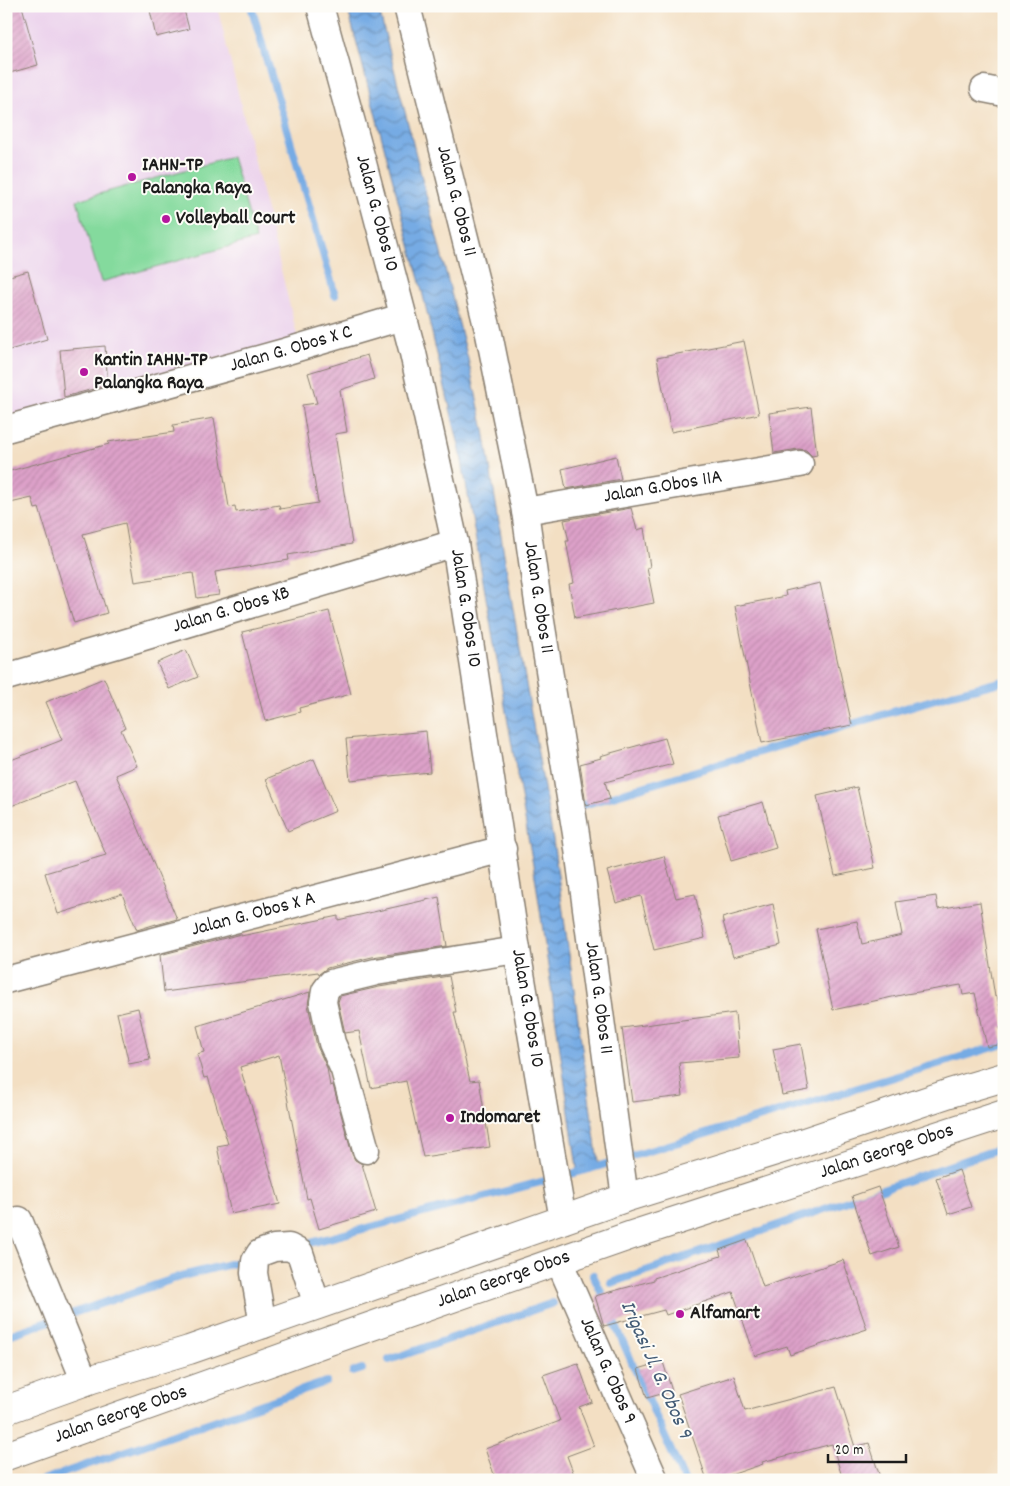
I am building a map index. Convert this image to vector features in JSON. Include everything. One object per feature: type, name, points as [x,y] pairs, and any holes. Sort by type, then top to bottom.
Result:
[{"type":"main road","name":"Jalan George Obos","points":[[6,1410],[84,1382],[189,1350],[563,1220],[623,1188],[792,1146],[1004,1077]]},
{"type":"main road","name":"Jalan George Obos","points":[[6,1456],[632,1235],[1004,1114]]},
{"type":"street","name":"Jalan G. Obos 10","points":[[320,6],[412,353],[455,543],[517,950],[563,1220]]},
{"type":"street","name":"Jalan G. Obos 11","points":[[407,6],[489,334],[525,510],[538,603],[576,834],[623,1188]]},
{"type":"street","name":"Jalan G. Obos X C","points":[[6,429],[402,317]]},
{"type":"street","name":"Jalan G.Obos 11A","points":[[525,510],[800,464]]},
{"type":"street","name":"Jalan G. Obos XB","points":[[6,677],[455,543]]},
{"type":"street","name":"Jalan G. Obos X A","points":[[6,980],[502,850]]},
{"type":"street","points":[[366,1150],[344,1070],[332,1043],[323,1002],[325,991],[331,983],[376,972],[517,950]]},
{"type":"street","points":[[20,1220],[84,1382]]},
{"type":"street","points":[[262,1325],[254,1273],[255,1261],[260,1253],[274,1248],[289,1247],[300,1253],[317,1305]]},
{"type":"street","name":"Jalan G. Obos 9","points":[[559,1261],[655,1480]]},
{"type":"shaded area","name":"IAHN-TP Palangka Raya","points":[[6,6],[217,6],[300,348],[6,428]]},
{"type":"green space","name":"Volleyball Court","points":[[232,157],[256,239],[101,282],[77,200]]},
{"type":"water","points":[[347,6],[378,6],[468,359],[484,430],[553,840],[599,1169],[578,1175],[536,882],[460,450],[420,283]]},
{"type":"building","points":[[6,6],[22,6],[38,65],[6,74]]},
{"type":"building","points":[[149,6],[183,6],[189,29],[156,37]]},
{"type":"building","points":[[28,271],[47,339],[6,351],[6,277]]},
{"type":"building","points":[[744,341],[759,414],[671,432],[657,358]]},
{"type":"building","name":"Kantin IAHN-TP Palangka Raya","points":[[105,346],[108,385],[64,397],[60,350]]},
{"type":"building","points":[[367,355],[374,379],[340,390],[347,432],[335,434],[352,544],[288,555],[289,560],[215,572],[219,595],[197,598],[193,573],[135,582],[125,523],[83,534],[107,613],[74,623],[39,508],[35,509],[32,498],[6,504],[6,472],[109,444],[108,442],[174,432],[173,425],[214,418],[229,507],[235,506],[236,512],[279,505],[280,509],[318,503],[302,405],[317,403],[308,373]]},
{"type":"building","points":[[811,407],[817,455],[812,456],[806,450],[798,449],[774,453],[769,413]]},
{"type":"building","points":[[616,456],[621,479],[566,489],[562,469]]},
{"type":"building","points":[[631,508],[637,530],[644,528],[650,567],[647,568],[654,603],[575,618],[569,584],[574,583],[566,541],[569,541],[564,520]]},
{"type":"building","points":[[820,583],[852,725],[762,743],[735,606],[786,596],[785,591]]},
{"type":"building","points":[[329,611],[351,694],[299,708],[300,712],[265,721],[242,632]]},
{"type":"building","points":[[186,650],[198,677],[169,689],[157,663]]},
{"type":"building","points":[[104,678],[125,728],[121,730],[137,766],[116,775],[177,919],[137,930],[122,894],[58,914],[45,873],[106,855],[75,781],[6,808],[6,762],[62,740],[46,702]]},
{"type":"building","points":[[426,731],[430,772],[350,780],[346,739]]},
{"type":"building","points":[[665,738],[673,764],[605,782],[610,799],[586,805],[580,764],[601,758],[600,756]]},
{"type":"building","points":[[314,759],[336,811],[288,831],[266,779]]},
{"type":"building","points":[[857,787],[875,868],[835,876],[817,796]]},
{"type":"building","points":[[763,802],[776,848],[731,861],[718,815]]},
{"type":"building","points":[[664,856],[676,898],[695,894],[705,938],[654,950],[641,896],[616,903],[607,871]]},
{"type":"building","points":[[936,896],[938,909],[980,902],[995,997],[997,996],[1004,1025],[1004,1027],[1000,1027],[1003,1044],[987,1047],[975,993],[963,995],[961,985],[906,994],[833,1010],[816,929],[857,921],[862,944],[902,935],[896,902]]},
{"type":"building","points":[[439,897],[447,946],[372,957],[327,968],[319,974],[318,972],[164,992],[160,955],[241,934],[241,936],[338,916],[338,920]]},
{"type":"building","points":[[773,904],[781,945],[733,957],[722,918]]},
{"type":"building","points":[[449,976],[456,1012],[454,1012],[470,1081],[479,1080],[490,1147],[423,1157],[406,1081],[371,1088],[359,1031],[345,1033],[338,1002],[340,996],[379,987]]},
{"type":"building","points":[[310,992],[308,1005],[317,1046],[327,1068],[330,1086],[333,1085],[352,1154],[355,1160],[362,1164],[376,1212],[319,1229],[310,1198],[307,1199],[279,1055],[240,1067],[280,1204],[231,1214],[217,1146],[228,1144],[208,1077],[204,1078],[197,1054],[204,1052],[197,1026]]},
{"type":"building","points":[[138,1008],[150,1060],[129,1064],[117,1013]]},
{"type":"building","points":[[735,1013],[739,1058],[679,1063],[683,1096],[632,1102],[622,1028]]},
{"type":"building","points":[[801,1044],[809,1090],[782,1095],[773,1049]]},
{"type":"building","points":[[959,1170],[971,1207],[948,1214],[936,1178]]},
{"type":"building","points":[[878,1187],[899,1247],[872,1256],[852,1196]]},
{"type":"building","points":[[747,1240],[763,1287],[843,1260],[867,1329],[790,1355],[787,1346],[755,1356],[733,1292],[666,1315],[664,1310],[604,1326],[595,1296],[654,1280],[654,1278],[721,1256],[719,1250]]},
{"type":"building","points":[[663,1362],[672,1391],[647,1398],[638,1369]]},
{"type":"building","points":[[578,1363],[592,1402],[579,1407],[594,1446],[567,1456],[576,1480],[496,1480],[485,1449],[560,1421],[543,1375]]},
{"type":"building","points":[[734,1376],[745,1411],[836,1387],[855,1447],[869,1443],[881,1480],[843,1480],[832,1444],[762,1462],[763,1464],[716,1480],[707,1480],[678,1394]]},
{"type":"waterway","points":[[251,6],[335,295]]},
{"type":"waterway","points":[[583,805],[952,694],[1004,681]]},
{"type":"waterway","points":[[299,1246],[586,1170],[1004,1044]]},
{"type":"waterway","points":[[611,1283],[1004,1147]]},
{"type":"waterway","points":[[6,1336],[182,1276],[250,1259]]},
{"type":"waterway","name":"Irigasi Jl. G. Obos 9","points":[[593,1275],[606,1302]]},
{"type":"waterway","points":[[389,1360],[553,1303]]},
{"type":"waterway","name":"Irigasi Jl. G. Obos 9","points":[[611,1315],[684,1480]]},
{"type":"waterway","points":[[353,1372],[362,1369]]},
{"type":"waterway","points":[[43,1480],[326,1382]]},
{"type":"place","name":"IAHN-TP Palangka Raya","points":[[132,177]]},
{"type":"place","name":"Volleyball Court","points":[[166,219]]},
{"type":"place","name":"Kantin IAHN-TP Palangka Raya","points":[[84,372]]},
{"type":"place","name":"Indomaret","points":[[450,1118]]},
{"type":"place","name":"Alfamart","points":[[680,1314]]}]
